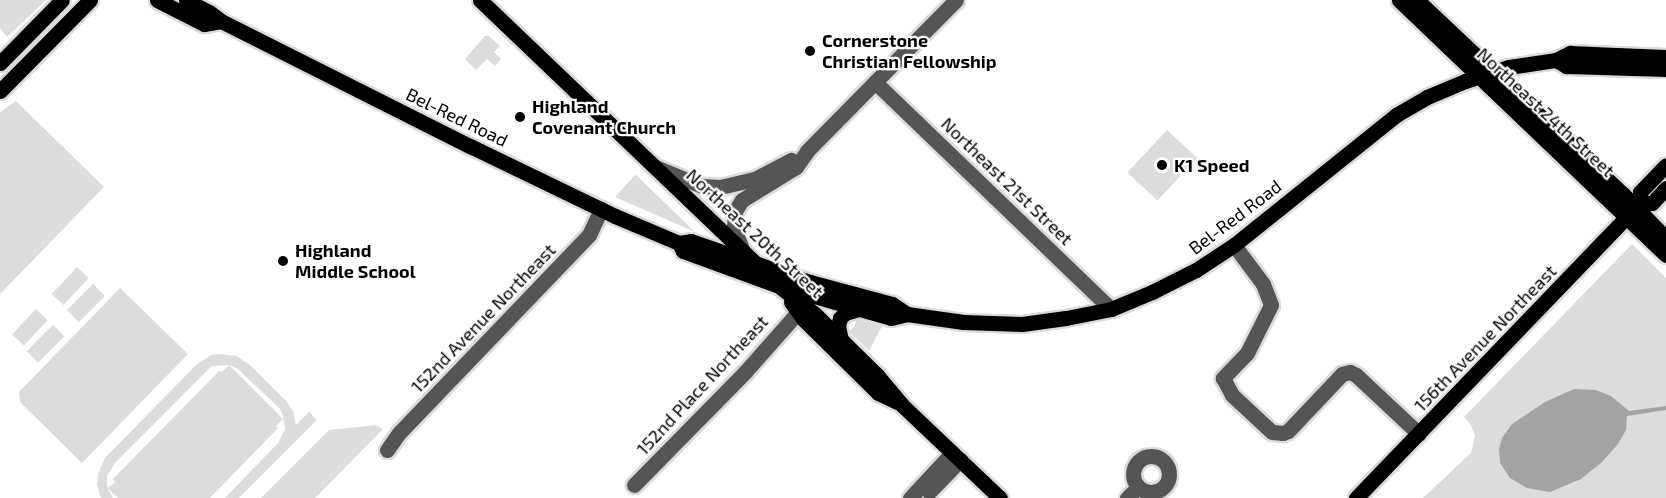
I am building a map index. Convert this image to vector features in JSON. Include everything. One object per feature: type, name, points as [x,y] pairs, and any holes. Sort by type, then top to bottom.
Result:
[{"type":"main road","points":[[0,63],[62,0]]},
{"type":"main road","points":[[0,91],[90,0]]},
{"type":"main road","name":"Bel-Red Road","points":[[157,0],[204,24],[221,21]]},
{"type":"main road","name":"Bel-Red Road","points":[[186,0],[221,21],[601,209],[679,243],[683,251],[779,286],[891,318],[907,314],[963,322],[1022,324],[1111,309],[1152,292],[1196,270],[1234,244],[1396,115],[1427,97],[1487,74],[1556,60],[1570,53],[1666,57]]},
{"type":"main road","name":"Northeast 20th Street","points":[[480,0],[779,286],[841,340],[903,405],[1000,498]]},
{"type":"main road","name":"Northeast 24th Street","points":[[1399,0],[1487,74],[1666,238]]},
{"type":"main road","name":"Northeast 24th Street","points":[[1417,0],[1487,74]]},
{"type":"main road","name":"Bel-Red Road","points":[[1556,60],[1566,66],[1666,69]]},
{"type":"main road","name":"156th Avenue Northeast","points":[[1635,209],[1640,192],[1666,165]]},
{"type":"main road","name":"156th Avenue Northeast","points":[[1356,498],[1635,209],[1652,203],[1666,188]]},
{"type":"main road","name":"Northeast 24th Street","points":[[1635,209],[1666,255]]},
{"type":"main road","name":"Bel-Red Road","points":[[679,243],[688,240],[810,282],[892,304],[907,314]]},
{"type":"main road","points":[[779,286],[798,312],[878,393],[903,405]]},
{"type":"main road","points":[[841,340],[838,326],[840,318],[845,313],[859,309]]},
{"type":"street","points":[[742,249],[734,228],[737,206],[752,193],[796,167],[807,151],[956,0]]},
{"type":"street","name":"Northeast 21st Street","points":[[875,82],[1111,309]]},
{"type":"street","points":[[655,167],[702,186],[720,188],[755,179],[807,151]]},
{"type":"street","name":"152nd Avenue Northeast","points":[[387,450],[399,433],[589,235],[601,209]]},
{"type":"street","points":[[1234,244],[1263,284],[1271,304],[1247,353],[1223,378],[1232,395],[1272,432],[1282,433],[1288,431],[1342,374],[1350,372],[1419,434]]},
{"type":"street","name":"152nd Place Northeast","points":[[634,485],[745,372],[798,312]]},
{"type":"street","points":[[910,498],[956,456]]},
{"type":"street","points":[[923,498],[956,456]]},
{"type":"street","points":[[1127,498],[1138,487]]},
{"type":"shaded area","points":[[0,0],[46,0],[7,37],[0,28]]},
{"type":"shaded area","points":[[485,36],[489,36],[500,46],[494,52],[501,59],[495,66],[487,59],[476,70],[465,59]]},
{"type":"shaded area","points":[[16,101],[104,187],[0,294],[0,112]]},
{"type":"shaded area","name":"K1 Speed","points":[[1167,130],[1197,158],[1157,200],[1127,172]]},
{"type":"shaded area","points":[[636,175],[695,232],[615,197]]},
{"type":"shaded area","points":[[1632,244],[1666,278],[1666,498],[1423,498],[1471,453],[1475,436],[1471,425],[1464,417]]},
{"type":"shaded area","points":[[77,267],[89,278],[63,305],[52,294]]},
{"type":"shaded area","points":[[93,284],[105,296],[79,322],[67,310]]},
{"type":"shaded area","points":[[120,288],[188,354],[82,463],[20,402],[19,392]]},
{"type":"shaded area","points":[[36,309],[48,320],[24,346],[12,335]]},
{"type":"shaded area","points":[[856,319],[882,326],[869,351],[849,332],[855,326]]},
{"type":"shaded area","points":[[53,325],[64,336],[38,362],[27,351]]},
{"type":"shaded area","points":[[211,355],[237,356],[251,366],[286,401],[293,411],[296,425],[309,412],[317,420],[239,498],[225,498],[278,443],[285,429],[280,409],[238,369],[229,365],[212,366],[115,463],[107,476],[108,489],[113,498],[101,498],[97,485],[98,474],[105,458],[196,365]]},
{"type":"shaded area","points":[[229,365],[283,419],[276,426],[278,428],[210,498],[118,498],[108,488],[115,482],[113,479],[219,371],[222,372]]},
{"type":"shaded area","points":[[1574,389],[1596,390],[1611,396],[1629,411],[1666,406],[1666,410],[1627,416],[1626,430],[1618,444],[1602,462],[1581,479],[1550,492],[1527,488],[1510,478],[1500,463],[1499,449],[1502,438],[1512,424],[1545,402]]},
{"type":"shaded area","points":[[376,425],[383,429],[315,498],[261,498],[329,430]]},
{"type":"place","name":"Cornerstone Christian Fellowship","points":[[810,51]]},
{"type":"place","name":"Highland Covenant Church","points":[[520,117]]},
{"type":"place","name":"K1 Speed","points":[[1162,165]]},
{"type":"place","name":"Highland Middle School","points":[[283,261]]}]
